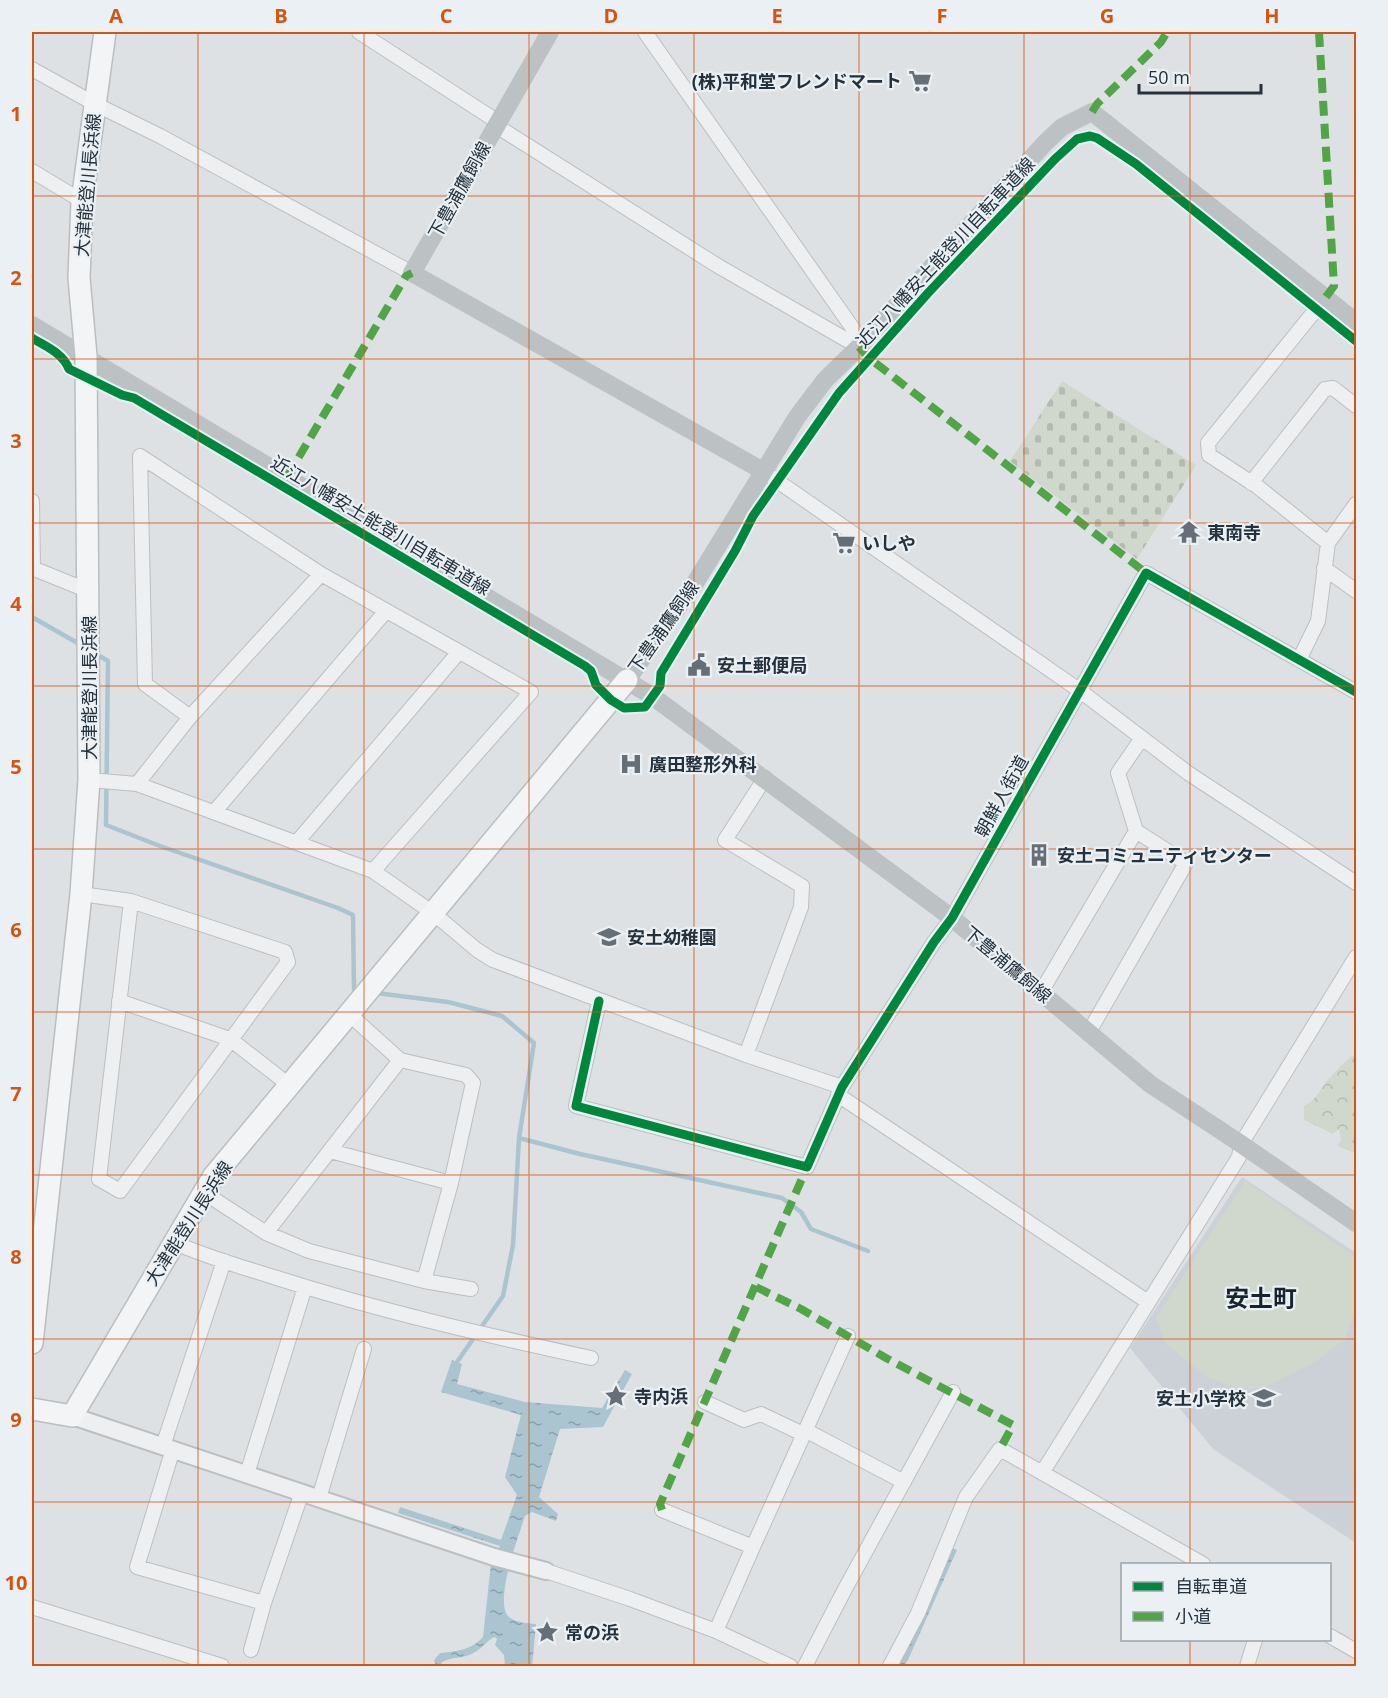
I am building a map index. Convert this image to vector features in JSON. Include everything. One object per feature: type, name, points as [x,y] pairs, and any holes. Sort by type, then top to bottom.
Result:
[{"type":"main road","name":"大津能登川長浜線","points":[[32,1343],[81,894],[89,780],[86,356],[79,278],[82,201],[105,32]]},
{"type":"main road","name":"下豊浦鷹飼線","points":[[412,273],[550,32]]},
{"type":"main road","name":"下豊浦鷹飼線","points":[[1326,297],[1092,112],[1062,127],[859,347],[825,380],[797,417],[695,583],[627,680],[765,778],[952,918],[1150,1084],[1356,1223]]},
{"type":"main road","points":[[412,273],[763,471]]},
{"type":"main road","points":[[1326,297],[1356,322]]},
{"type":"main road","points":[[32,325],[627,680]]},
{"type":"main road","name":"大津能登川長浜線","points":[[72,1416],[213,1177],[627,680]]},
{"type":"main road","points":[[32,1409],[72,1416]]},
{"type":"street","points":[[359,32],[492,118],[495,125],[718,266],[859,347]]},
{"type":"street","points":[[645,32],[856,333],[859,347]]},
{"type":"street","points":[[32,69],[412,273]]},
{"type":"street","points":[[32,171],[82,201]]},
{"type":"street","points":[[1326,297],[1208,443],[1209,455],[1251,483],[1328,543]]},
{"type":"street","points":[[1251,483],[1325,389],[1333,388],[1356,406]]},
{"type":"street","points":[[190,717],[145,684],[140,456],[321,574],[531,692],[373,871]]},
{"type":"street","points":[[763,471],[1079,690],[1188,773],[1356,883]]},
{"type":"street","points":[[32,501],[32,568],[89,591]]},
{"type":"street","points":[[1356,504],[1328,543],[1318,621],[1299,660],[1356,692]]},
{"type":"street","points":[[1324,568],[1356,591]]},
{"type":"street","name":"朝鮮人街道","points":[[599,1001],[576,1106],[807,1167],[840,1091],[952,918],[1146,573],[1299,660]]},
{"type":"street","points":[[137,784],[190,717],[321,574]]},
{"type":"street","points":[[215,811],[386,611]]},
{"type":"street","points":[[297,842],[459,652]]},
{"type":"street","points":[[1089,1032],[1186,863],[1136,831],[1118,773],[1142,738]]},
{"type":"street","points":[[746,1054],[801,907],[802,886],[725,840],[765,778]]},
{"type":"street","points":[[89,780],[137,784],[373,871],[433,913],[477,950],[493,960],[840,1091],[1148,1302]]},
{"type":"street","points":[[1041,992],[1136,831]]},
{"type":"street","points":[[81,894],[131,901],[285,952],[288,962],[120,1191],[99,1179],[131,901]]},
{"type":"street","points":[[1042,1473],[1239,1157],[1241,1144],[1356,957]]},
{"type":"street","points":[[119,1001],[230,1039],[289,1085]]},
{"type":"street","points":[[349,1014],[400,1060],[466,1075],[473,1083],[451,1183],[424,1281]]},
{"type":"street","points":[[266,1233],[400,1060]]},
{"type":"street","points":[[330,1151],[451,1183]]},
{"type":"street","points":[[203,1192],[266,1233],[309,1251],[424,1281],[471,1289]]},
{"type":"street","points":[[173,1242],[305,1287],[408,1317],[591,1358]]},
{"type":"street","points":[[224,1261],[168,1448],[138,1567],[264,1603]]},
{"type":"street","points":[[247,1474],[305,1287]]},
{"type":"street","points":[[716,1631],[848,1336]]},
{"type":"street","points":[[319,1497],[364,1349]]},
{"type":"street","points":[[805,1666],[953,1392]]},
{"type":"street","points":[[705,1402],[744,1420],[761,1414],[804,1432],[904,1482]]},
{"type":"street","points":[[72,1416],[630,1599],[716,1631],[790,1666]]},
{"type":"street","points":[[890,1666],[918,1613],[966,1497],[1000,1449],[1201,1563]]},
{"type":"street","points":[[251,1650],[264,1603],[302,1492]]},
{"type":"street","points":[[662,1510],[753,1547]]},
{"type":"street","points":[[32,1607],[222,1666]]},
{"type":"street","points":[[1331,1637],[1356,1652]]},
{"type":"street","points":[[1247,1666],[1255,1641]]},
{"type":"shaded area","name":"安土小学校","points":[[1242,1177],[1356,1253],[1356,1543],[1213,1449],[1130,1348]]},
{"type":"green space","points":[[1062,381],[1196,465],[1137,559],[1010,461]]},
{"type":"green space","points":[[1356,1053],[1356,1150],[1352,1152],[1337,1146],[1341,1141],[1339,1129],[1333,1134],[1304,1120],[1304,1106],[1314,1098],[1344,1062]]},
{"type":"green space","points":[[1245,1181],[1356,1258],[1356,1306],[1345,1339],[1313,1363],[1269,1385],[1244,1391],[1207,1377],[1165,1343],[1156,1318]]},
{"type":"water","points":[[452,1360],[462,1364],[457,1384],[525,1402],[602,1408],[625,1370],[632,1374],[603,1427],[560,1429],[539,1497],[558,1514],[556,1521],[532,1512],[525,1516],[509,1568],[504,1598],[505,1609],[509,1617],[519,1622],[536,1624],[532,1666],[505,1666],[504,1655],[495,1645],[497,1639],[495,1637],[471,1654],[446,1660],[441,1666],[436,1666],[434,1660],[440,1653],[469,1647],[483,1637],[491,1563],[500,1546],[398,1513],[400,1507],[501,1540],[517,1495],[505,1477],[521,1415],[441,1392]]},
{"type":"water","points":[[950,1547],[957,1550],[908,1660],[904,1666],[894,1666]]},
{"type":"waterway","points":[[32,617],[81,645]]},
{"type":"waterway","points":[[96,654],[108,661],[106,825],[353,915],[354,990],[358,990]]},
{"type":"waterway","points":[[376,993],[448,1002],[502,1016],[534,1043],[519,1138],[513,1245],[503,1296],[456,1366]]},
{"type":"waterway","points":[[519,1138],[580,1154],[782,1198],[801,1212],[811,1229],[868,1251]]},
{"type":"marked path","points":[[1092,112],[1097,104],[1161,42],[1167,32]]},
{"type":"marked path","points":[[1319,32],[1334,286],[1326,297]]},
{"type":"marked path","points":[[287,477],[406,276],[412,273]]},
{"type":"marked path","points":[[859,347],[869,358],[1146,573]]},
{"type":"marked path","points":[[662,1510],[660,1504],[807,1167]]},
{"type":"marked path","points":[[756,1287],[801,1309],[886,1358],[1013,1425],[1000,1449]]},
{"type":"cycle path","name":"近江八幡安土能登川自転車道線","points":[[32,338],[58,354],[69,369],[122,395],[134,398],[585,666],[591,671],[596,685],[611,700],[624,708],[645,707],[660,686],[661,673],[735,551],[753,516],[839,393],[928,293],[1055,159],[1077,139],[1090,136],[1097,138],[1136,164],[1356,341]]},
{"type":"cycle path","points":[[599,1001],[576,1106],[807,1167],[842,1087],[934,942],[952,918],[1146,573],[1356,692]]},
{"type":"place","name":"(株)平和堂フレンドマート","points":[[920,81]]},
{"type":"place","name":"東南寺","points":[[1189,532]]},
{"type":"place","name":"いしや","points":[[844,543]]},
{"type":"place","name":"安土郵便局","points":[[699,665]]},
{"type":"place","name":"廣田整形外科","points":[[631,764]]},
{"type":"place","name":"安土コミュニティセンター","points":[[1039,855]]},
{"type":"place","name":"安土幼稚園","points":[[609,937]]},
{"type":"place","name":"寺内浜","points":[[616,1396]]},
{"type":"place","name":"安土小学校","points":[[1264,1398]]},
{"type":"place","name":"常の浜","points":[[547,1632]]},
{"type":"district","name":"安土町","points":[[1261,1297]]}]
